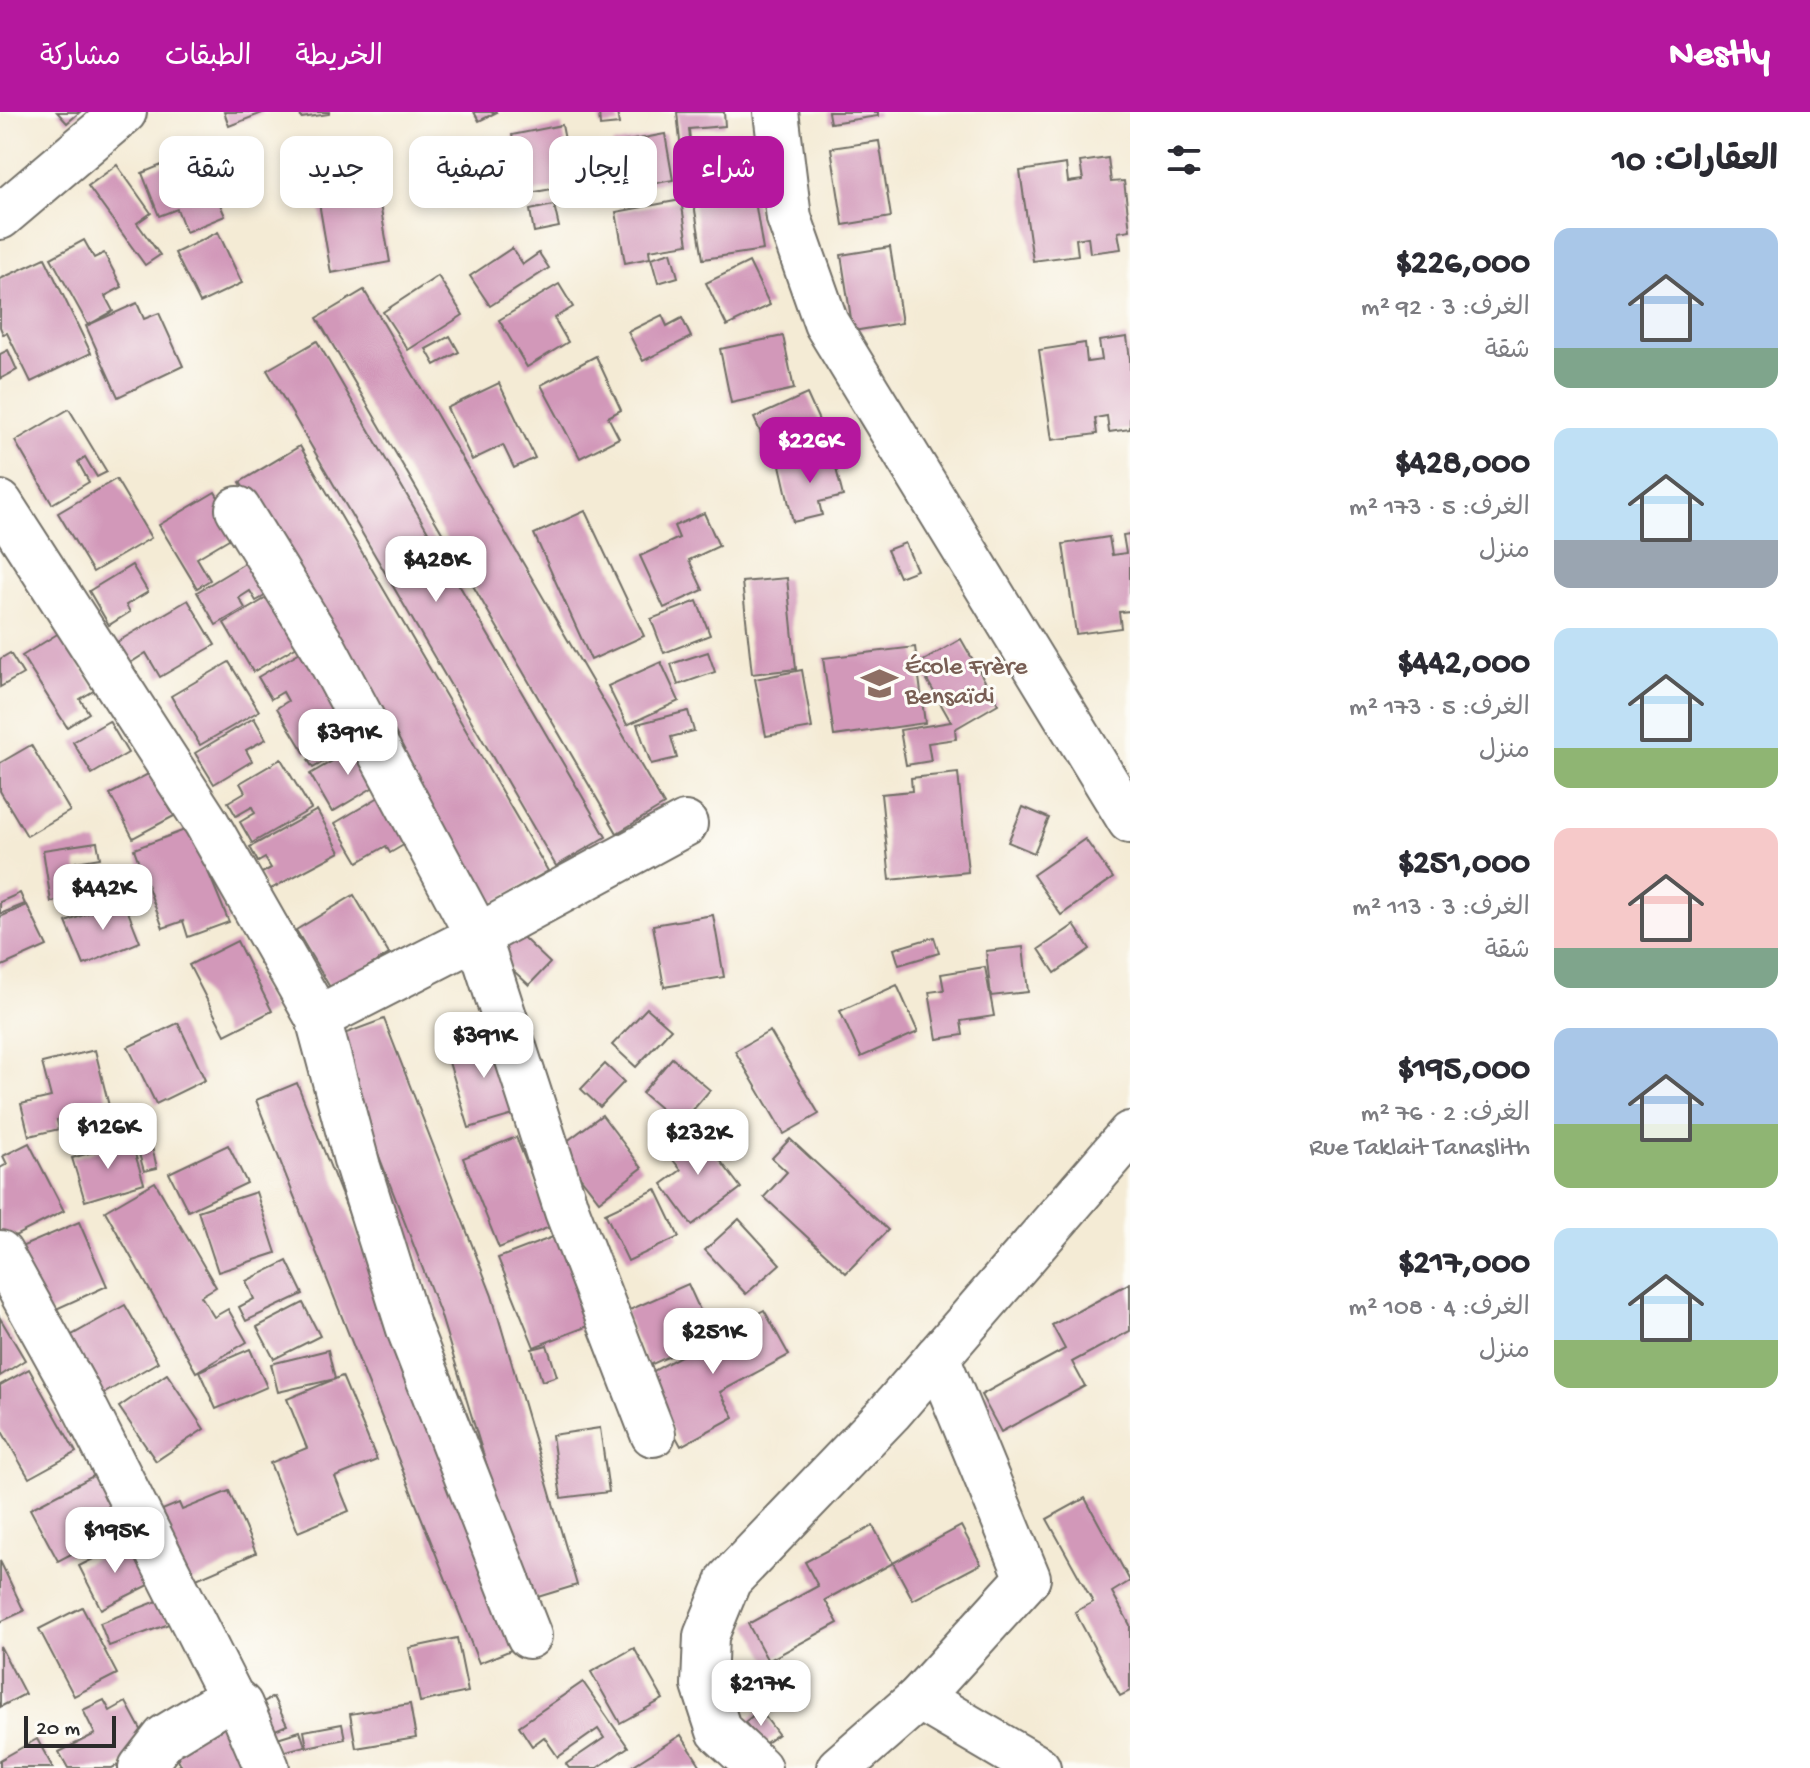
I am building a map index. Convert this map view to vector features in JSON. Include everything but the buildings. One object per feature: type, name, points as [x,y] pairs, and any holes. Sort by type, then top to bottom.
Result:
[{"type":"street","points":[[0,217],[124,112]]},
{"type":"street","points":[[776,112],[789,218],[826,323],[1124,797]]},
{"type":"street","points":[[0,503],[206,822],[318,1018],[358,1167],[409,1329],[529,1636]]},
{"type":"street","points":[[238,509],[325,650],[478,936],[567,1211],[653,1434]]},
{"type":"street","points":[[318,1018],[685,824]]},
{"type":"street","points":[[759,1768],[719,1731],[704,1685],[706,1636],[729,1580],[890,1412],[1130,1134]]},
{"type":"street","points":[[0,1253],[76,1390],[231,1697],[240,1705],[267,1768]]},
{"type":"street","points":[[839,1768],[919,1698],[1028,1578],[937,1357]]},
{"type":"street","points":[[141,1768],[165,1737],[231,1697]]},
{"type":"street","points":[[919,1698],[1038,1768]]},
{"type":"place","name":"École Frère Bensaïdi","points":[[879,683]]}]
